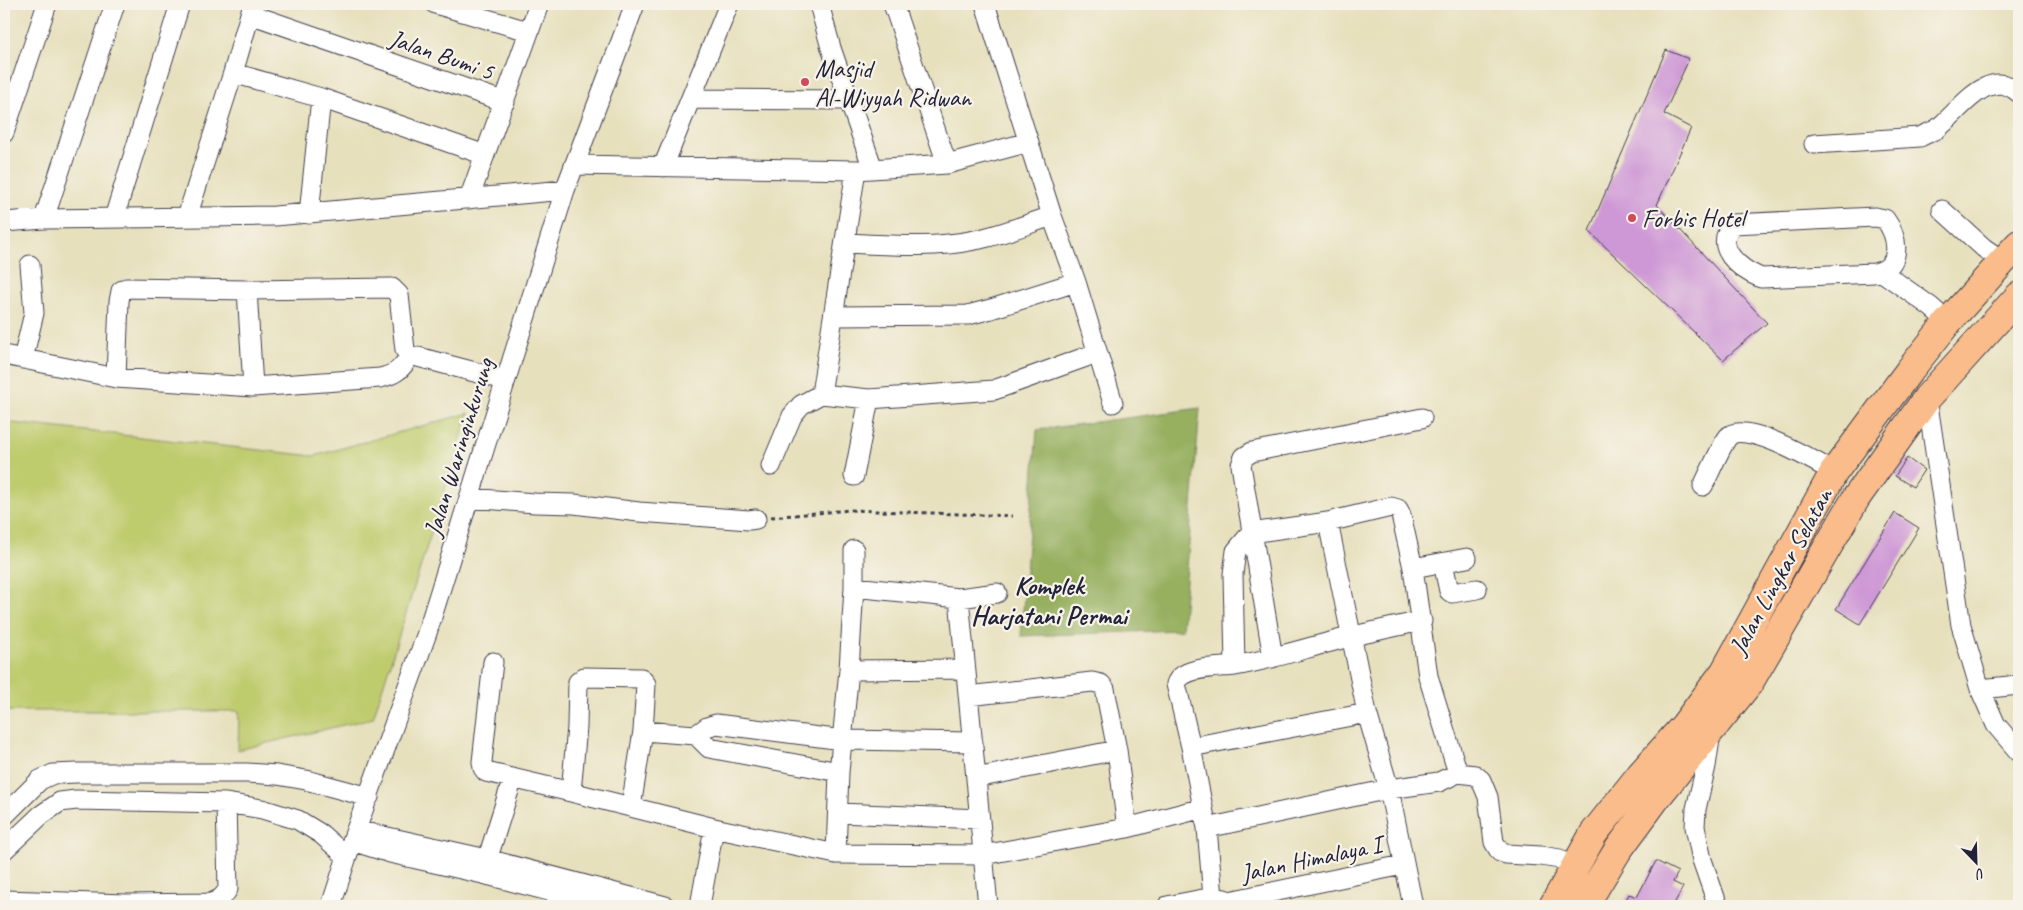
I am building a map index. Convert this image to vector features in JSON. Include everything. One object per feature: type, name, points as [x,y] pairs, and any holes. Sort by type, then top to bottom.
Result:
[{"type":"highway","name":"Jalan Lingkar Selatan","points":[[1584,906],[1618,850],[1657,797],[1698,735],[1725,671],[1834,472],[1909,371],[1953,317],[2011,252]]},
{"type":"highway","name":"Jalan Lingkar Selatan","points":[[1553,906],[1594,833],[1641,774],[1698,735],[1749,683],[1856,498],[1927,398],[2019,296]]},
{"type":"street","points":[[4,133],[47,4]]},
{"type":"street","points":[[44,220],[115,4]]},
{"type":"street","points":[[114,218],[180,4]]},
{"type":"street","points":[[435,4],[528,31]]},
{"type":"street","points":[[469,199],[539,4]]},
{"type":"street","points":[[663,167],[729,4]]},
{"type":"street","points":[[819,4],[831,48],[850,100],[865,170],[845,243],[821,394]]},
{"type":"street","points":[[893,4],[947,164]]},
{"type":"street","points":[[985,4],[1052,216],[1076,282],[1113,403]]},
{"type":"street","name":"Jalan Waringinkurung","points":[[331,906],[427,633],[565,190],[631,5]]},
{"type":"street","points":[[187,217],[234,73],[251,9]]},
{"type":"street","name":"Jalan Bumi 5","points":[[251,9],[505,102]]},
{"type":"street","points":[[234,73],[321,98],[485,155]]},
{"type":"street","points":[[1814,144],[1920,137],[1936,130],[1969,98],[1988,86],[2002,83],[2012,86],[2019,93]]},
{"type":"street","points":[[309,214],[321,98]]},
{"type":"street","points":[[691,99],[850,100]]},
{"type":"street","points":[[574,165],[865,170],[947,164],[1029,142]]},
{"type":"street","points":[[4,222],[309,214],[565,190]]},
{"type":"street","points":[[1942,210],[1984,248],[2011,252]]},
{"type":"street","points":[[845,243],[897,246],[947,245],[977,240],[1052,216]]},
{"type":"street","points":[[1886,268],[1896,252],[1895,239],[1885,219],[1875,217],[1733,224],[1726,232],[1724,241],[1731,256],[1738,265],[1749,274],[1761,278],[1886,268],[1931,307],[1953,317]]},
{"type":"street","points":[[23,359],[34,313],[30,265]]},
{"type":"street","points":[[834,316],[968,315],[1076,282]]},
{"type":"street","points":[[4,355],[116,378],[252,387],[380,378],[393,375],[402,369],[410,356],[399,295],[392,288],[247,290],[126,288],[121,291],[116,378]]},
{"type":"street","points":[[247,290],[252,387]]},
{"type":"street","points":[[771,466],[792,416],[801,405],[821,394],[869,399],[994,390],[1097,353]]},
{"type":"street","points":[[410,356],[505,380]]},
{"type":"street","points":[[1927,398],[1960,624],[1980,689],[1996,725],[2019,752]]},
{"type":"street","points":[[854,476],[869,399]]},
{"type":"street","points":[[1273,658],[1241,465],[1244,457],[1252,452],[1422,418]]},
{"type":"street","points":[[1703,486],[1729,437],[1736,432],[1759,436],[1799,453],[1834,472]]},
{"type":"street","points":[[469,498],[574,504],[669,514],[756,519]]},
{"type":"street","points":[[1236,666],[1233,574],[1236,551],[1251,533],[1328,522],[1391,507],[1398,509],[1413,568],[1422,621],[1428,676],[1458,773]]},
{"type":"street","points":[[1328,522],[1367,713],[1389,789],[1403,865],[1413,906]]},
{"type":"street","points":[[836,854],[839,772],[844,740],[854,587],[854,550]]},
{"type":"street","points":[[1413,568],[1467,558]]},
{"type":"street","points":[[1443,563],[1449,591],[1452,594],[1477,589]]},
{"type":"street","points":[[854,587],[959,598],[997,593]]},
{"type":"street","points":[[959,598],[988,906]]},
{"type":"street","points":[[1220,902],[1192,747],[1176,684],[1178,677],[1187,672],[1236,666],[1273,658],[1351,637],[1422,621]]},
{"type":"street","points":[[493,662],[482,762],[482,768],[486,772],[714,828],[836,854],[983,856],[1127,828],[1203,808]]},
{"type":"street","points":[[849,670],[965,669]]},
{"type":"street","points":[[571,792],[577,727],[578,682],[584,677],[641,678],[646,684],[643,731],[631,807]]},
{"type":"street","points":[[968,696],[1092,682],[1101,684],[1105,689],[1117,750],[1127,828]]},
{"type":"street","points":[[1980,689],[2019,685]]},
{"type":"street","points":[[1192,747],[1367,713]]},
{"type":"street","points":[[643,731],[696,735],[707,727],[716,724],[844,740],[973,742]]},
{"type":"street","points":[[696,735],[709,748],[839,772]]},
{"type":"street","points":[[1698,735],[1706,766],[1696,809],[1695,827],[1705,869],[1718,906]]},
{"type":"street","points":[[976,778],[1117,750]]},
{"type":"street","points":[[4,816],[40,780],[53,774],[247,772],[306,780],[369,797]]},
{"type":"street","points":[[1206,828],[1389,789],[1439,782],[1458,773],[1475,775],[1481,780],[1488,797],[1494,842],[1500,852],[1560,859]]},
{"type":"street","points":[[485,866],[512,778]]},
{"type":"street","points":[[4,850],[40,815],[60,802],[76,800],[226,803],[262,809],[298,820],[321,834],[352,843],[485,866],[665,906]]},
{"type":"street","points":[[4,900],[126,904],[211,903],[217,901],[222,898],[228,889],[226,803]]},
{"type":"street","points":[[838,813],[980,819]]},
{"type":"street","points":[[700,906],[714,828]]},
{"type":"street","name":"Jalan Himalaya I","points":[[1167,906],[1220,902],[1403,865]]},
{"type":"street","points":[[485,866],[607,906]]},
{"type":"path","points":[[756,519],[850,510],[1013,516]]},
{"type":"green space","points":[[1200,408],[1182,630],[1021,636],[1037,430]]},
{"type":"green space","points":[[469,413],[373,718],[238,750],[239,711],[4,711],[4,422],[314,456]]},
{"type":"building","name":"Forbis Hotel","points":[[1666,50],[1689,59],[1664,114],[1691,128],[1657,205],[1767,323],[1723,360],[1589,231]]},
{"type":"building","points":[[1907,458],[1924,470],[1913,487],[1895,476]]},
{"type":"building","points":[[1895,513],[1919,528],[1860,624],[1836,609]]},
{"type":"building","points":[[1656,861],[1678,872],[1673,882],[1683,887],[1673,906],[1623,906],[1629,894],[1637,897]]},
{"type":"place","name":"Masjid Al-Wiyyah Ridwan","points":[[805,82]]},
{"type":"place","name":"Forbis Hotel","points":[[1632,218]]},
{"type":"district","name":"Komplek Harjatani Permai","points":[[1049,600]]}]
